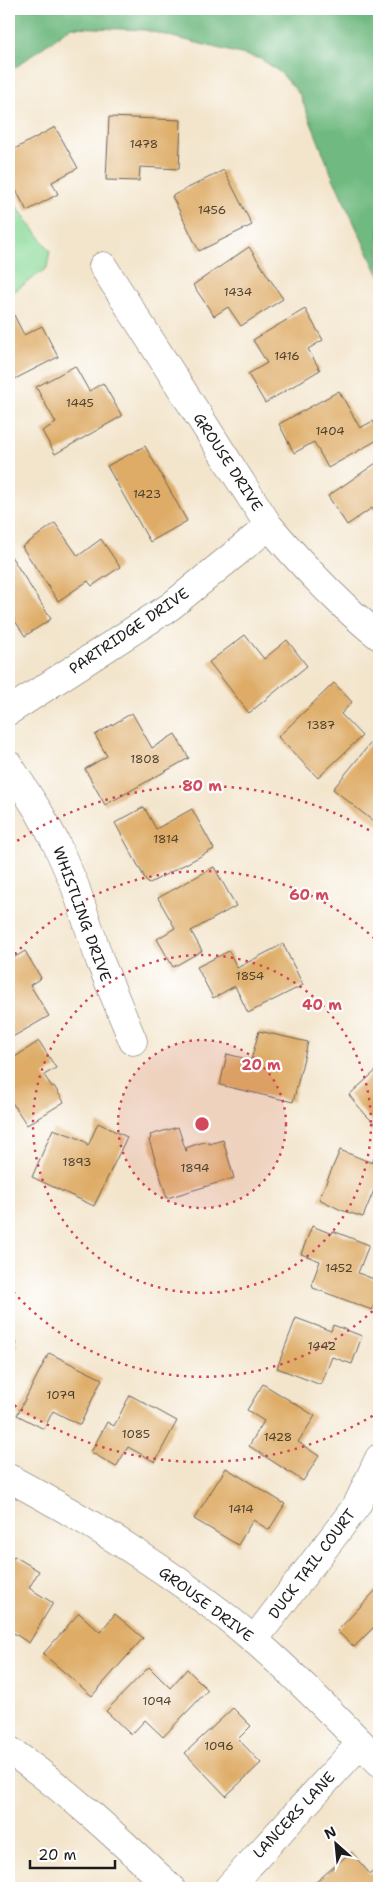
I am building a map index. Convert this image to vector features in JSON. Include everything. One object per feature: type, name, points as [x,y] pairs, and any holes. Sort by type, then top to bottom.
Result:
[{"type":"street","name":"GROUSE DRIVE","points":[[103,266],[269,526],[298,561],[330,594],[379,636]]},
{"type":"street","name":"PARTRIDGE DRIVE","points":[[9,711],[171,606],[269,526]]},
{"type":"street","name":"WHISTLING DRIVE","points":[[9,765],[56,843],[75,886],[110,989],[133,1041]]},
{"type":"street","name":"DUCK TAIL COURT","points":[[254,1640],[345,1521],[361,1496],[379,1458]]},
{"type":"street","name":"GROUSE DRIVE","points":[[9,1478],[62,1506],[120,1541],[199,1596],[254,1640],[370,1752]]},
{"type":"street","points":[[9,1750],[78,1803],[170,1888]]},
{"type":"street","name":"LANCERS LANE","points":[[228,1888],[370,1752]]},
{"type":"green space","points":[[9,9],[379,9],[379,276],[333,178],[300,95],[281,73],[261,59],[145,30],[71,27],[9,72]]},
{"type":"green space","points":[[9,196],[50,251],[47,268],[9,295]]},
{"type":"building","points":[[109,117],[181,120],[179,169],[140,167],[139,181],[106,180]]},
{"type":"building","points":[[55,127],[78,168],[52,182],[58,194],[27,211],[9,177],[9,152]]},
{"type":"building","points":[[224,170],[252,225],[199,251],[172,196]]},
{"type":"building","points":[[249,247],[283,299],[241,326],[228,307],[214,316],[193,285]]},
{"type":"building","points":[[9,305],[24,335],[42,326],[58,357],[9,382]]},
{"type":"building","points":[[305,309],[323,340],[308,349],[320,370],[265,403],[248,374],[267,363],[253,340]]},
{"type":"building","points":[[75,366],[89,391],[103,383],[122,416],[55,454],[42,431],[56,423],[36,387]]},
{"type":"building","points":[[339,391],[360,428],[373,421],[379,433],[379,439],[328,468],[314,442],[294,453],[279,424]]},
{"type":"building","points":[[145,446],[187,521],[150,542],[107,466]]},
{"type":"building","points":[[379,461],[379,519],[372,508],[347,525],[328,496]]},
{"type":"building","points":[[55,523],[78,556],[101,539],[120,567],[92,586],[88,581],[58,601],[22,547]]},
{"type":"building","points":[[9,553],[51,619],[25,636],[13,618],[9,621]]},
{"type":"building","points":[[245,635],[264,659],[287,640],[307,666],[249,713],[209,662]]},
{"type":"building","points":[[334,683],[352,702],[341,714],[362,736],[318,778],[278,737]]},
{"type":"building","points":[[132,713],[152,748],[175,734],[189,758],[105,805],[85,769],[107,756],[95,735]]},
{"type":"building","points":[[374,739],[379,743],[379,826],[333,789]]},
{"type":"building","points":[[144,807],[156,829],[192,809],[214,849],[148,884],[115,823]]},
{"type":"building","points":[[214,867],[236,906],[191,931],[202,951],[173,967],[157,939],[175,928],[158,898]]},
{"type":"building","points":[[283,944],[303,985],[248,1013],[235,986],[213,998],[197,967],[229,951],[237,968]]},
{"type":"building","points":[[25,951],[41,978],[30,985],[49,1016],[9,1039],[9,961]]},
{"type":"building","points":[[259,1031],[308,1042],[293,1102],[220,1085],[227,1054],[251,1060]]},
{"type":"building","points":[[39,1041],[56,1068],[44,1075],[64,1102],[27,1125],[9,1098],[9,1061]]},
{"type":"building","points":[[379,1068],[379,1128],[349,1095]]},
{"type":"building","points":[[98,1123],[127,1137],[94,1206],[32,1177],[53,1129],[78,1138],[87,1143],[86,1145],[88,1146]]},
{"type":"building","points":[[178,1127],[186,1151],[186,1148],[197,1144],[208,1141],[209,1144],[223,1140],[234,1178],[167,1198],[149,1140],[151,1138],[150,1135]]},
{"type":"building","points":[[340,1150],[372,1163],[375,1157],[379,1159],[379,1192],[374,1190],[363,1217],[341,1210],[319,1199]]},
{"type":"building","points":[[312,1226],[332,1234],[333,1231],[369,1245],[358,1273],[379,1281],[379,1291],[372,1310],[313,1288],[312,1283],[320,1261],[301,1254]]},
{"type":"building","points":[[296,1318],[331,1331],[333,1325],[362,1336],[352,1364],[332,1357],[321,1385],[277,1368]]},
{"type":"building","points":[[9,1339],[17,1343],[9,1363]]},
{"type":"building","points":[[49,1353],[102,1379],[80,1425],[53,1411],[44,1429],[17,1415]]},
{"type":"building","points":[[263,1384],[315,1416],[298,1442],[319,1456],[303,1481],[249,1446],[264,1421],[247,1410]]},
{"type":"building","points":[[130,1395],[177,1421],[155,1462],[128,1447],[116,1467],[91,1452],[107,1422],[114,1426]]},
{"type":"building","points":[[226,1468],[285,1504],[269,1530],[253,1520],[238,1545],[194,1519]]},
{"type":"building","points":[[14,1556],[39,1571],[29,1588],[53,1603],[29,1643],[9,1630],[9,1565]]},
{"type":"building","points":[[379,1587],[379,1633],[374,1627],[354,1647],[337,1631]]},
{"type":"building","points":[[79,1613],[100,1632],[115,1614],[143,1638],[92,1696],[43,1654]]},
{"type":"building","points":[[149,1667],[170,1688],[187,1669],[208,1690],[163,1737],[145,1720],[131,1735],[106,1711]]},
{"type":"building","points":[[233,1708],[251,1726],[238,1739],[261,1763],[226,1796],[185,1753]]},
{"type":"building","points":[[351,1852],[370,1874],[379,1866],[379,1888],[309,1888]]}]
